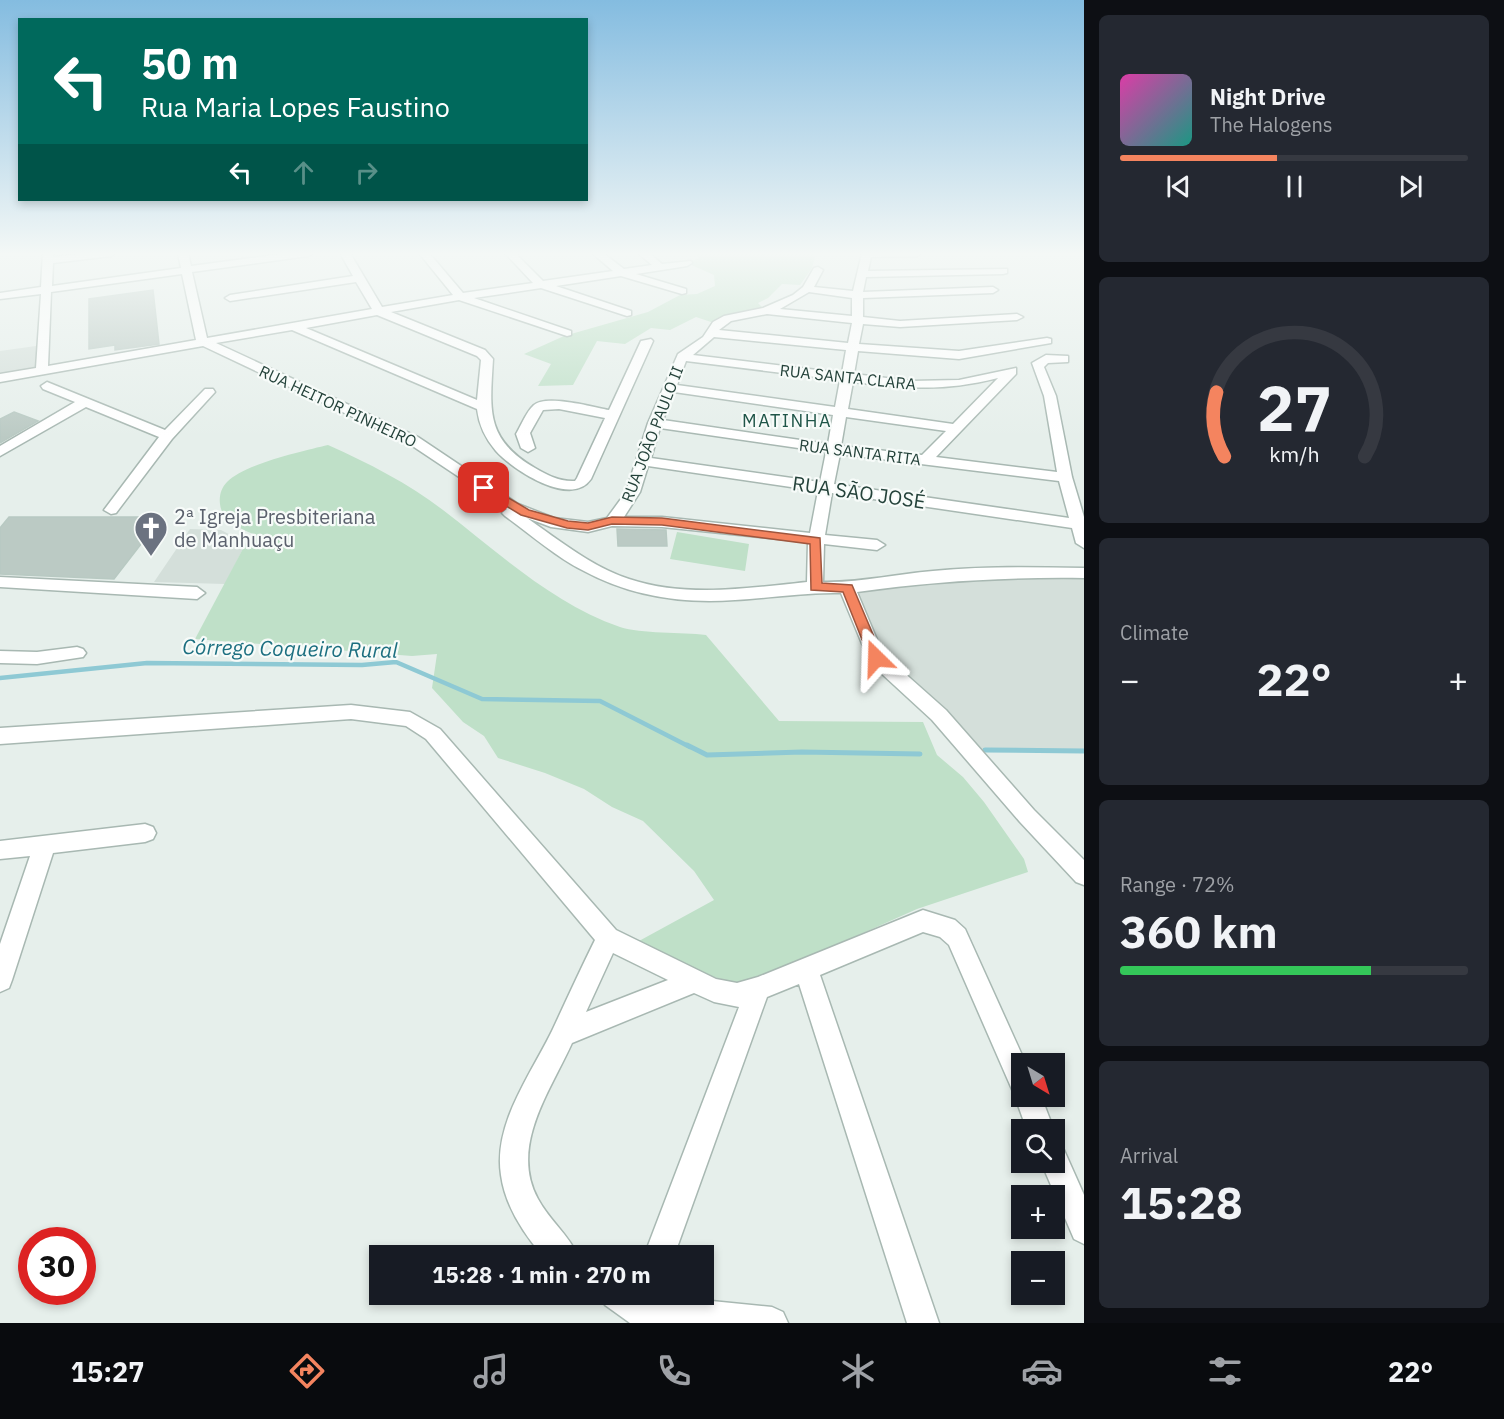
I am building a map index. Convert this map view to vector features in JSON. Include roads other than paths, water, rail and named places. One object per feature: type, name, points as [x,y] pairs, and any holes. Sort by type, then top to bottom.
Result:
[{"type":"street","points":[[42,369],[45,315]]},
{"type":"street","points":[[196,315],[202,341]]},
{"type":"street","points":[[0,378],[357,315]]},
{"type":"street","points":[[388,315],[481,353],[486,359],[483,407],[487,428],[506,455],[553,482],[573,487],[584,479],[647,341]]},
{"type":"street","points":[[513,315],[567,333]]},
{"type":"street","name":"RUA JOÃO PAULO II","points":[[470,479],[513,507],[551,522],[588,527],[612,521],[623,509],[633,492],[641,461],[682,357],[713,333],[717,324],[728,318],[746,315]]},
{"type":"street","points":[[804,315],[922,324],[1017,317]]},
{"type":"street","points":[[815,587],[816,541],[858,315]]},
{"type":"street","points":[[292,326],[483,407]]},
{"type":"street","points":[[713,333],[959,355],[1047,342]]},
{"type":"street","name":"RUA HEITOR PINHEIRO","points":[[202,341],[413,440],[470,479]]},
{"type":"street","name":"RUA SANTA CLARA","points":[[682,357],[847,379],[938,386],[970,382],[1038,367],[1038,363],[1046,359],[1064,359]]},
{"type":"street","points":[[1038,367],[1050,396],[1065,477],[1084,543]]},
{"type":"street","points":[[925,460],[954,428],[1012,372]]},
{"type":"street","points":[[47,386],[166,436]]},
{"type":"street","points":[[669,388],[954,428]]},
{"type":"street","points":[[111,510],[166,436],[209,393]]},
{"type":"street","points":[[0,452],[86,401]]},
{"type":"street","points":[[528,448],[526,436],[523,434],[539,407],[559,405],[613,415]]},
{"type":"street","name":"RUA SANTA RITA","points":[[655,423],[834,449],[1065,477]]},
{"type":"street","name":"RUA SÃO JOSÉ","points":[[641,461],[1077,524]]},
{"type":"street","points":[[470,479],[487,497],[588,567],[625,584],[651,591],[701,595],[815,587],[847,588],[931,576],[999,572],[1084,573]]},
{"type":"street","points":[[612,521],[662,522],[816,541],[877,545]]},
{"type":"street","points":[[0,582],[196,593]]},
{"type":"street","points":[[847,588],[876,658],[939,715],[1027,816],[1084,875]]},
{"type":"street","points":[[0,657],[37,658],[77,653]]},
{"type":"street","points":[[0,736],[351,712],[410,719],[433,734],[608,938],[714,990],[737,995],[758,989],[923,921],[947,928],[957,937],[964,951],[1011,1059]]},
{"type":"street","points":[[0,850],[145,833]]},
{"type":"street","points":[[0,980],[44,846]]},
{"type":"street","points":[[554,1245],[536,1224],[519,1192],[514,1160],[520,1130],[532,1099],[608,938]]},
{"type":"street","points":[[806,969],[923,1323]]},
{"type":"street","points":[[563,1034],[694,981]]},
{"type":"street","points":[[663,1245],[758,989]]},
{"type":"street","points":[[1059,1173],[1084,1229]]},
{"type":"street","points":[[663,1305],[772,1323]]},
{"type":"waterway","name":"Córrego Coqueiro Rural","points":[[0,678],[147,663],[362,665],[396,662],[482,699],[600,701],[690,747]]},
{"type":"waterway","name":"Córrego Coqueiro Rural","points":[[687,745],[707,755],[802,752],[920,754]]},
{"type":"waterway","name":"Córrego Coqueiro Rural","points":[[985,750],[1084,751]]},
{"type":"place","name":"2ª Igreja Presbiteriana de Manhuaçu","points":[[151,557]]},
{"type":"district","name":"MATINHA","points":[[787,420]]}]
